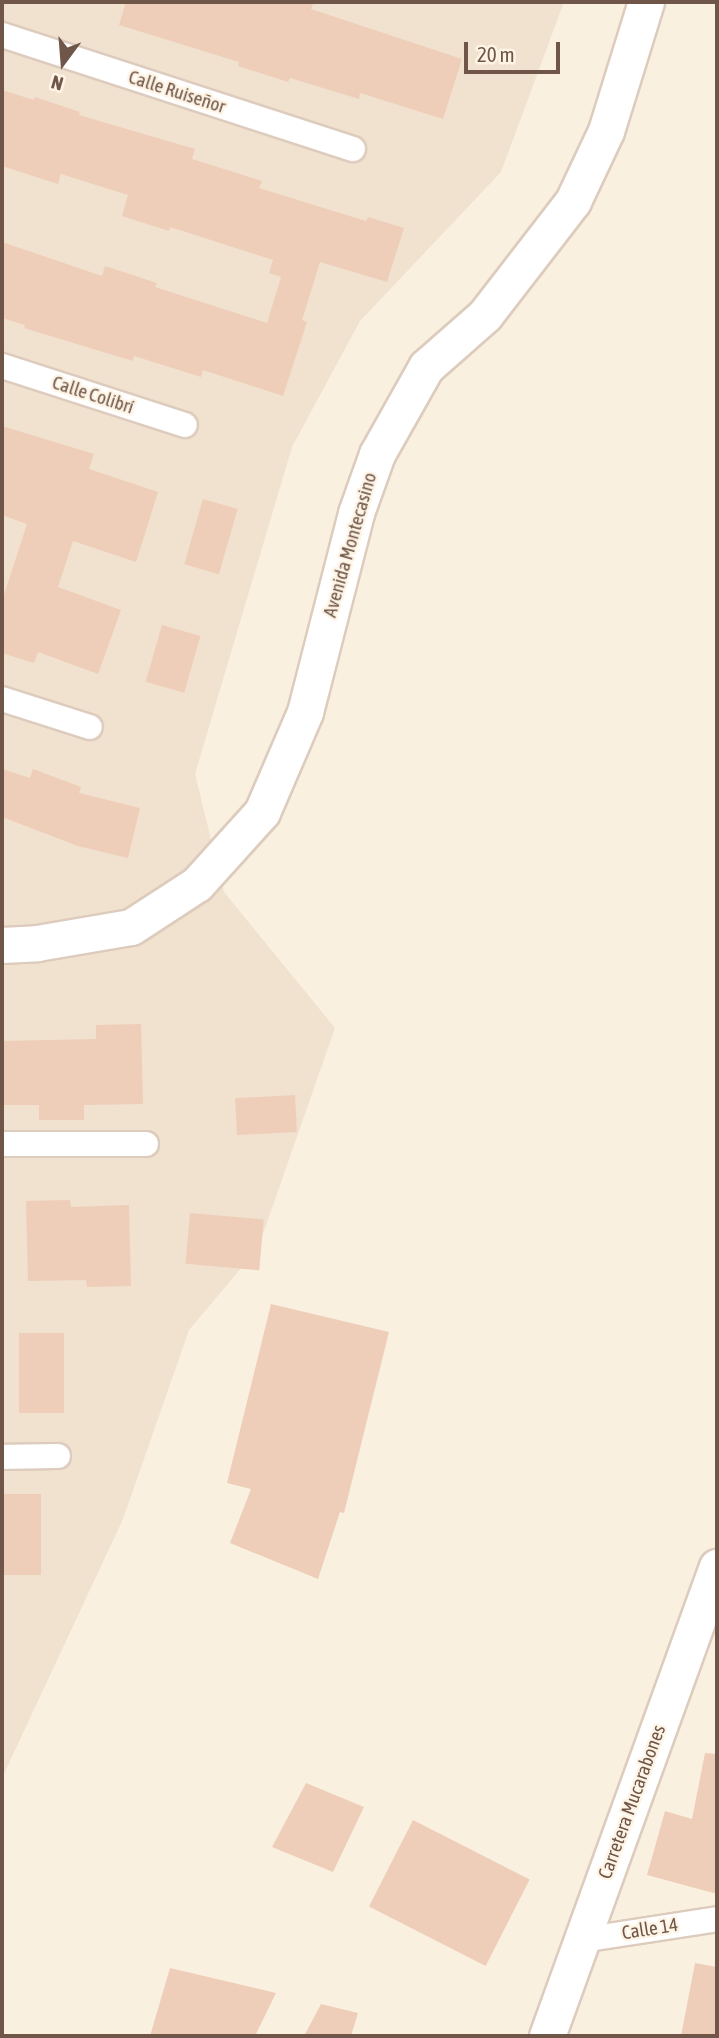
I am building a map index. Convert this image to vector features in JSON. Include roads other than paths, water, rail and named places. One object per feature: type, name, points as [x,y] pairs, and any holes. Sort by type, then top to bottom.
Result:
[{"type":"street","name":"Avenida Montecasino","points":[[2,945],[37,943],[131,927],[197,884],[262,812],[305,712],[356,513],[377,454],[426,367],[485,315],[573,201],[606,131],[646,2]]},
{"type":"street","name":"Calle Ruiseñor","points":[[2,35],[353,149]]},
{"type":"street","name":"Calle Colibrí","points":[[2,366],[185,425]]},
{"type":"street","points":[[2,699],[90,727]]},
{"type":"street","points":[[2,1144],[146,1144]]},
{"type":"street","points":[[2,1457],[58,1457]]},
{"type":"street","name":"Carretera Mucarabones","points":[[547,2036],[717,1567]]},
{"type":"street","name":"Calle 14","points":[[582,1940],[717,1919]]}]
